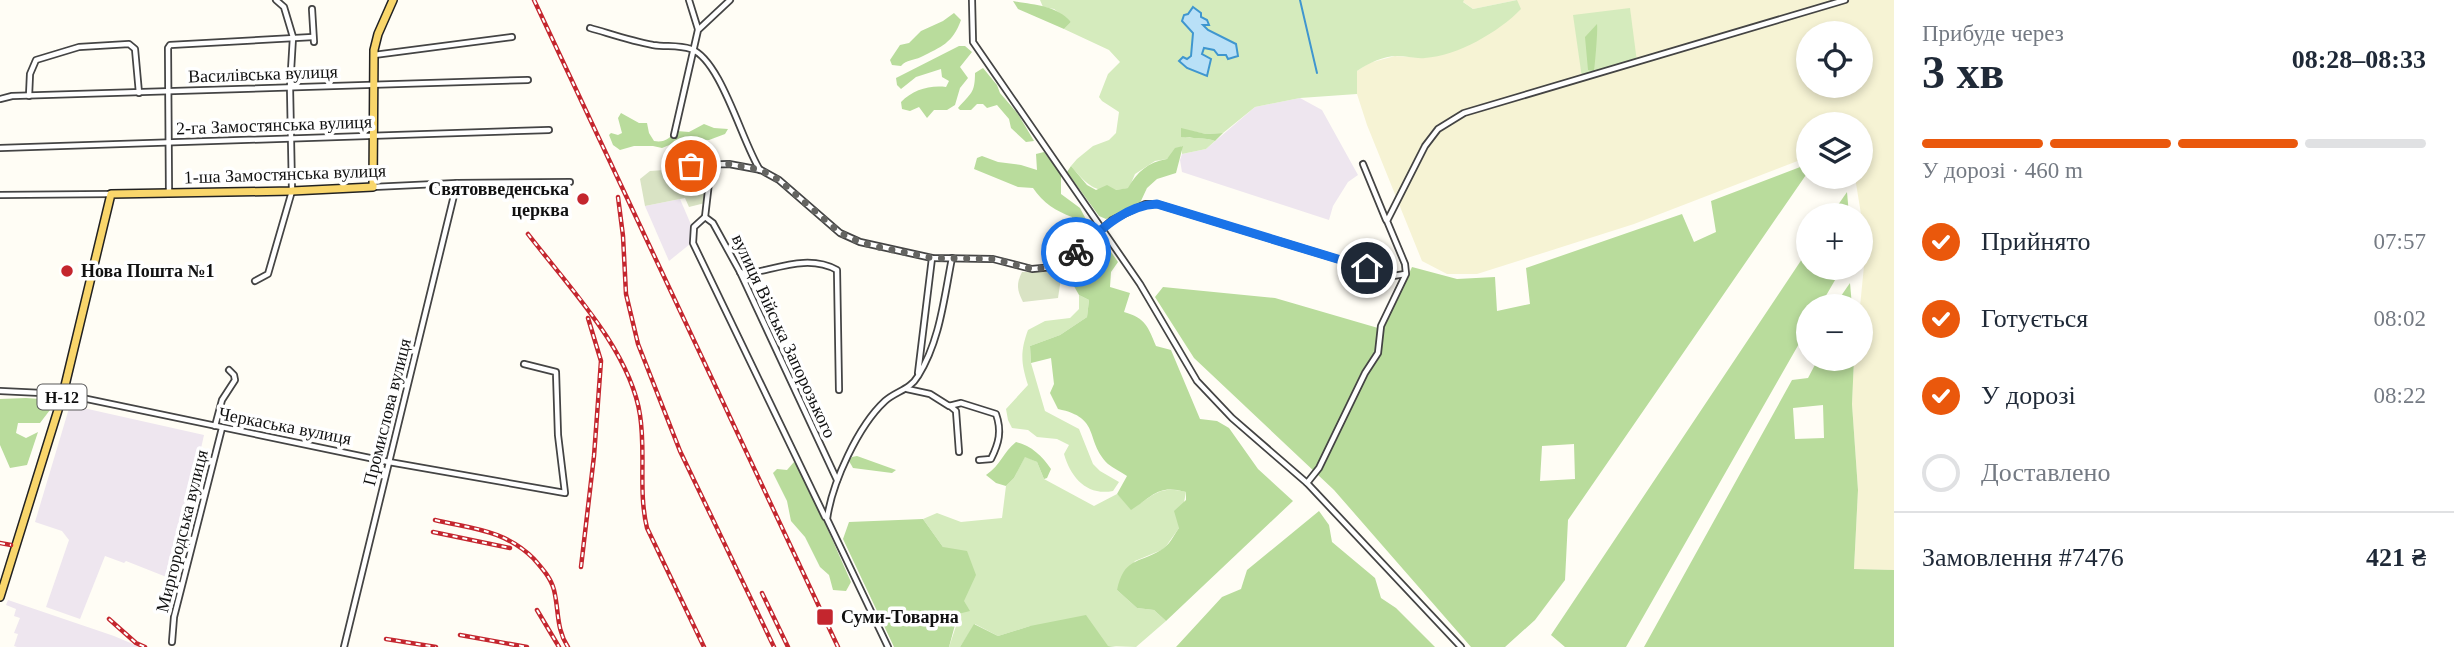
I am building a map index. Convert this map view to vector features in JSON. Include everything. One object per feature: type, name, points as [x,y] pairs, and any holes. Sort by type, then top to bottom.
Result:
[{"type":"main road","points":[[373,187],[374,55],[377,34],[393,0]]},
{"type":"main road","name":"1-ша Замостянська вулиця","points":[[111,194],[373,187]]},
{"type":"main road","name":"Н-12","points":[[0,597],[63,394],[111,194]]},
{"type":"street","points":[[256,281],[268,274],[292,191],[290,87],[293,37],[284,8],[276,0]]},
{"type":"street","points":[[674,135],[698,30],[689,0]]},
{"type":"street","points":[[698,30],[730,0]]},
{"type":"street","points":[[972,0],[973,43],[1140,284],[1197,381],[1232,418],[1307,484],[1461,647]]},
{"type":"street","points":[[1387,221],[1425,146],[1438,129],[1464,113],[1844,0]]},
{"type":"street","points":[[169,194],[168,48],[173,43],[293,37],[314,39],[312,9]]},
{"type":"street","points":[[590,28],[629,40],[693,50],[702,55]]},
{"type":"street","points":[[374,55],[512,37]]},
{"type":"street","points":[[696,40],[761,170]]},
{"type":"street","points":[[29,96],[30,74],[36,60],[79,47],[129,44],[135,49],[139,93]]},
{"type":"street","name":"Василівська вулиця","points":[[0,99],[12,96],[528,80]]},
{"type":"street","name":"2-га Замостянська вулиця","points":[[0,148],[549,130]]},
{"type":"street","points":[[711,164],[705,217],[694,227],[693,243],[888,647]]},
{"type":"street","points":[[670,166],[729,164],[761,170],[779,180],[840,233],[860,242],[932,258],[993,259],[1032,269],[1053,267],[1070,257],[1112,220],[1145,204],[1157,204],[1393,276],[1406,274]]},
{"type":"street","points":[[1307,484],[1319,468],[1365,373],[1378,353],[1381,326],[1406,274],[1405,264],[1363,164]]},
{"type":"street","name":"1-ша Замостянська вулиця","points":[[373,187],[570,182]]},
{"type":"street","name":"Промислова вулиця","points":[[344,647],[457,183]]},
{"type":"street","name":"1-ша Замостянська вулиця","points":[[0,195],[111,194]]},
{"type":"street","name":"вулиця Війська Запорозького","points":[[705,217],[713,223],[740,272],[838,482]]},
{"type":"street","points":[[918,377],[932,258]]},
{"type":"street","points":[[827,519],[829,504],[853,446],[871,417],[890,397],[918,377],[930,355],[952,258]]},
{"type":"street","points":[[740,272],[746,274],[813,261],[825,263],[837,270],[839,390]]},
{"type":"street","name":"Черкаська вулиця","points":[[0,391],[63,394],[389,462],[565,493],[558,435],[556,372],[524,364]]},
{"type":"street","name":"Миргородська вулиця","points":[[215,426],[222,400],[234,380],[234,375],[229,370]]},
{"type":"street","points":[[906,388],[930,394],[956,411],[959,452]]},
{"type":"street","points":[[949,406],[961,403],[996,414],[1001,429],[997,447],[991,459],[979,460]]},
{"type":"street","name":"Миргородська вулиця","points":[[172,642],[174,617],[222,428]]},
{"type":"shaded area","points":[[1464,0],[1517,0],[1473,9],[1462,1]]},
{"type":"shaded area","points":[[1517,0],[1833,0],[1834,3],[1845,0],[1894,0],[1894,570],[1854,569],[1858,490],[1852,404],[1853,371],[1873,371],[1873,294],[1861,294],[1863,280],[1873,280],[1873,203],[1859,203],[1857,189],[1873,189],[1873,112],[1796,112],[1796,162],[1634,224],[1477,274],[1447,274],[1422,261],[1357,94],[1357,71],[1369,63],[1395,56],[1425,58]]},
{"type":"shaded area","points":[[1300,98],[1322,110],[1358,175],[1348,182],[1333,206],[1329,220],[1182,172],[1182,154],[1206,149],[1255,107]]},
{"type":"shaded area","points":[[680,199],[692,227],[690,244],[669,261],[645,206]]},
{"type":"shaded area","points":[[70,405],[204,435],[183,529],[179,530],[170,561],[169,578],[105,556],[80,619],[46,607],[69,540],[62,531],[35,522]]},
{"type":"shaded area","points":[[8,600],[140,647],[14,646],[18,634],[14,633],[20,618],[14,616],[16,609],[6,605]]},
{"type":"green space","points":[[1040,0],[1464,0],[1463,2],[1473,9],[1517,0],[1521,9],[1501,26],[1464,48],[1425,58],[1392,56],[1371,63],[1357,71],[1357,94],[1300,98],[1255,107],[1223,133],[1206,134],[1181,129],[1182,137],[1215,141],[1206,149],[1182,154],[1182,146],[1167,159],[1155,161],[1135,174],[1129,188],[1102,190],[1090,185],[1071,166],[1093,146],[1109,140],[1116,133],[1119,112],[1099,97],[1108,74],[1120,62],[1109,50],[1064,29],[1071,22],[1054,9],[1043,7]],"holes":[[[1193,8],[1208,30],[1236,44],[1237,55],[1228,59],[1226,55],[1204,47],[1202,54],[1187,68],[1193,33],[1185,23]]]},
{"type":"green space","points":[[1013,1],[1052,9],[1071,22],[1064,29],[1018,9]]},
{"type":"green space","points":[[1630,8],[1637,62],[1582,78],[1573,15]]},
{"type":"green space","points":[[954,13],[961,20],[946,43],[901,66],[892,65],[890,60],[900,45],[909,43],[921,31]]},
{"type":"green space","points":[[1597,24],[1594,71],[1588,70],[1585,37]]},
{"type":"green space","points":[[959,46],[965,46],[972,52],[960,67],[968,78],[960,88],[955,105],[947,110],[934,110],[927,118],[919,107],[910,111],[902,109],[901,102],[916,91],[946,87],[949,81],[942,77],[941,69],[916,77],[901,89],[896,78]]},
{"type":"green space","points":[[983,68],[1018,114],[1034,141],[1026,142],[1011,128],[1009,119],[997,105],[987,108],[983,104],[977,104],[971,110],[958,108],[971,92],[975,73]]},
{"type":"green space","points":[[621,113],[639,123],[647,123],[654,141],[664,141],[677,131],[689,132],[704,124],[728,129],[725,134],[709,140],[684,139],[662,148],[634,146],[620,150],[613,145],[609,135],[622,133],[618,118]]},
{"type":"green space","points":[[1181,128],[1206,134],[1223,133],[1215,141],[1185,138],[1181,137]]},
{"type":"green space","points":[[1183,146],[1176,173],[1157,179],[1147,188],[1140,203],[1106,219],[1099,216],[1067,172],[1071,166],[1087,185],[1096,190],[1107,185],[1116,190],[1128,188],[1144,169],[1167,159],[1175,148]]},
{"type":"green space","points":[[1044,152],[1061,174],[1061,194],[1080,208],[1091,229],[1083,240],[1075,240],[1072,235],[1072,217],[1050,206],[1033,188],[1018,187],[974,169],[977,158],[982,156],[1037,170],[1036,154]]},
{"type":"green space","points":[[709,167],[705,203],[689,207],[685,198],[645,206],[640,179],[650,171]]},
{"type":"green space","points":[[1796,169],[1796,189],[1568,520],[1565,580],[1535,620],[1505,647],[1471,647],[1334,490],[1194,358],[1155,297],[1163,287],[1275,298],[1378,328],[1387,321],[1412,267],[1457,279],[1495,277],[1497,311],[1530,304],[1526,268],[1682,214],[1694,242],[1716,232],[1711,201]],"holes":[[[1574,444],[1575,479],[1540,481],[1542,446]]]},
{"type":"green space","points":[[1847,192],[1848,203],[1839,203]]},
{"type":"green space","points":[[1104,242],[1118,262],[1111,272],[1110,287],[1130,293],[1124,312],[1137,317],[1145,324],[1156,346],[1171,350],[1200,419],[1217,421],[1229,428],[1258,469],[1293,501],[1166,621],[1154,610],[1137,608],[1117,590],[1123,572],[1128,567],[1161,550],[1171,540],[1179,528],[1174,511],[1186,500],[1186,492],[1162,490],[1131,510],[1117,494],[1127,476],[1108,464],[1096,447],[1087,424],[1081,418],[1058,409],[1050,393],[1054,384],[1051,358],[1031,363],[1030,346],[1060,335],[1087,317],[1089,300],[1079,295],[1070,279],[1083,256]]},
{"type":"green space","points":[[1796,268],[1796,280],[1835,280],[1827,294],[1796,294],[1796,349],[1626,647],[1565,647],[1551,635]]},
{"type":"green space","points":[[1022,272],[1051,272],[1061,278],[1058,298],[1023,302],[1018,287]]},
{"type":"green space","points":[[1850,283],[1851,294],[1842,294]]},
{"type":"green space","points":[[1079,295],[1089,300],[1087,317],[1060,335],[1030,346],[1031,363],[1045,411],[1079,429],[1093,464],[1119,482],[1113,491],[1095,491],[1081,483],[1071,471],[1064,454],[1069,445],[1057,439],[1037,437],[1028,430],[1012,428],[1006,409],[1028,385],[1022,358],[1028,330],[1045,321],[1070,318],[1079,309]]},
{"type":"green space","points":[[1812,371],[1853,371],[1852,404],[1858,490],[1854,569],[1894,570],[1894,647],[1644,647],[1792,380],[1808,378]],"holes":[[[1823,405],[1824,438],[1795,439],[1793,408]]]},
{"type":"green space","points":[[0,399],[54,400],[53,406],[40,423],[18,423],[16,433],[26,438],[38,432],[27,465],[10,468],[0,445]]},
{"type":"green space","points":[[1016,442],[1032,449],[1044,460],[1051,469],[1047,478],[1044,479],[1037,462],[1025,457],[1014,478],[1006,486],[996,483],[986,475]]},
{"type":"green space","points":[[857,456],[896,470],[892,473],[853,468],[849,461]]},
{"type":"green space","points":[[1025,456],[1037,462],[1044,479],[1094,506],[1117,494],[1131,509],[1162,491],[1186,492],[1179,528],[1164,549],[1135,561],[1117,590],[1137,608],[1154,610],[1166,621],[1136,647],[1108,646],[1030,626],[998,636],[975,624],[960,647],[949,647],[964,602],[943,547],[923,519],[937,513],[961,522],[1002,518],[1006,486],[1014,478]]},
{"type":"green space","points":[[794,462],[802,471],[851,582],[846,591],[833,590],[829,575],[820,567],[805,537],[791,521],[787,501],[773,473],[777,469],[787,470]]},
{"type":"green space","points":[[1319,511],[1329,525],[1332,542],[1375,578],[1381,598],[1396,608],[1435,647],[1176,647],[1222,597],[1241,589],[1247,570]]},
{"type":"green space","points":[[923,519],[943,547],[967,551],[976,575],[964,601],[970,611],[958,614],[949,647],[894,647],[843,539],[849,522]]},
{"type":"green space","points":[[1086,615],[1108,646],[1116,647],[960,647],[974,624],[998,636],[1030,626]]},
{"type":"water","points":[[1193,7],[1207,20],[1209,25],[1203,25],[1208,30],[1236,44],[1238,56],[1228,59],[1226,55],[1218,55],[1214,50],[1204,48],[1202,54],[1211,59],[1207,76],[1187,68],[1179,61],[1183,57],[1187,59],[1191,56],[1193,33],[1182,21],[1184,15]]},
{"type":"waterway","points":[[1300,0],[1317,73]]},
{"type":"railway","points":[[534,0],[838,647]]},
{"type":"railway","points":[[618,197],[626,294],[638,344],[680,451],[774,647]]},
{"type":"railway","points":[[528,234],[595,320],[624,367],[640,415],[643,500],[647,528],[704,647]]},
{"type":"railway","points":[[581,567],[594,456],[601,361],[588,318]]},
{"type":"railway","points":[[435,520],[500,536],[523,549],[534,559],[553,586],[560,626],[568,647]]},
{"type":"railway","points":[[433,532],[510,548]]},
{"type":"railway","points":[[0,543],[11,545]]},
{"type":"railway","points":[[762,593],[788,647]]},
{"type":"railway","points":[[537,610],[559,647]]},
{"type":"railway","points":[[109,619],[136,643],[145,647]]},
{"type":"railway","points":[[460,635],[527,647]]},
{"type":"railway","points":[[386,639],[436,647]]},
{"type":"way so far","points":[[691,166],[729,164],[761,170],[779,180],[840,233],[874,246],[932,258],[993,259],[1032,269],[1053,267],[1076,252]]},
{"type":"place","name":"Святовведенська церква","points":[[583,199]]},
{"type":"place","name":"Нова Пошта №1","points":[[67,271]]},
{"type":"place","name":"Суми-Товарна","points":[[825,617]]},
{"type":"route","points":[[1076,252],[1112,220],[1145,204],[1157,204],[1367,268]]}]
